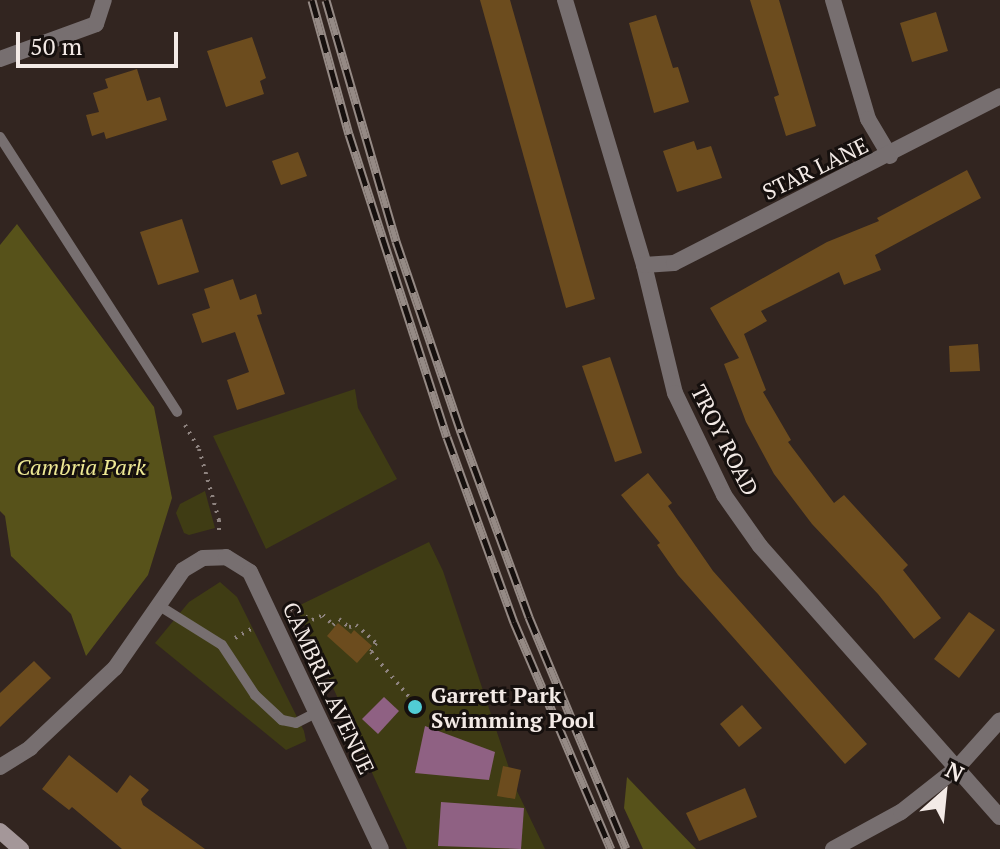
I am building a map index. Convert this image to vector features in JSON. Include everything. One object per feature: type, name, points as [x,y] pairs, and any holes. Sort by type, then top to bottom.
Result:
[{"type":"main road","points":[[0,831],[21,849]]},
{"type":"street","points":[[1,61],[96,24],[104,0]]},
{"type":"street","name":"TROY ROAD","points":[[565,0],[644,265],[675,393],[724,495],[760,546],[1000,817]]},
{"type":"street","points":[[833,0],[868,119],[890,156]]},
{"type":"street","name":"STAR LANE","points":[[644,265],[674,263],[890,156],[1000,96]]},
{"type":"street","name":"CAMBRIA AVENUE","points":[[158,605],[183,570],[203,558],[226,557],[250,572],[381,849]]},
{"type":"street","points":[[0,767],[30,748],[105,678],[158,605]]},
{"type":"street","points":[[833,849],[901,812],[957,768],[1000,720]]},
{"type":"lane","points":[[0,137],[177,412]]},
{"type":"lane","points":[[158,605],[222,645],[255,695],[282,720],[296,723],[316,713]]},
{"type":"path","points":[[177,412],[199,449],[219,536]]},
{"type":"path","points":[[291,609],[312,620],[323,615],[333,625],[339,619],[349,627],[356,625],[376,643],[371,652],[410,698]]},
{"type":"shaded area","points":[[355,389],[358,408],[397,479],[266,549],[213,436]]},
{"type":"shaded area","points":[[205,491],[215,528],[189,535],[184,533],[176,513],[180,504]]},
{"type":"shaded area","name":"Garrett Park Swimming Pool","points":[[429,542],[443,571],[516,789],[545,849],[407,849],[296,607]]},
{"type":"shaded area","points":[[220,582],[237,597],[304,731],[306,741],[286,750],[155,643],[189,602]]},
{"type":"shaded area","points":[[384,697],[399,711],[378,734],[362,719]]},
{"type":"shaded area","points":[[425,726],[495,752],[489,780],[415,773]]},
{"type":"shaded area","points":[[441,802],[524,808],[521,849],[438,846]]},
{"type":"green space","name":"Cambria Park","points":[[17,224],[154,407],[172,498],[148,575],[86,656],[71,614],[11,556],[5,516],[0,511],[0,245]]},
{"type":"green space","points":[[627,777],[696,849],[643,849],[624,808]]},
{"type":"building","points":[[480,0],[510,0],[595,299],[566,308]]},
{"type":"building","points":[[750,0],[779,0],[816,126],[786,136],[774,97],[779,95]]},
{"type":"building","points":[[936,12],[948,51],[912,62],[900,23]]},
{"type":"building","points":[[656,15],[673,68],[678,67],[689,102],[654,113],[629,23]]},
{"type":"building","points":[[252,37],[266,78],[260,81],[264,94],[226,107],[207,51]]},
{"type":"building","points":[[137,69],[147,101],[160,97],[167,120],[106,139],[104,132],[92,136],[86,115],[99,112],[93,93],[108,88],[105,79]]},
{"type":"building","points":[[694,141],[697,150],[711,146],[722,178],[677,192],[663,151]]},
{"type":"building","points":[[298,152],[307,176],[281,185],[272,161]]},
{"type":"building","points":[[967,170],[981,198],[875,255],[881,270],[844,285],[839,272],[761,311],[767,321],[744,334],[766,390],[763,392],[791,440],[788,442],[834,503],[844,495],[908,565],[903,570],[941,618],[914,639],[878,594],[812,524],[774,474],[746,422],[724,364],[739,358],[710,308],[827,242],[879,221],[877,218]]},
{"type":"building","points":[[182,219],[199,272],[158,285],[140,232]]},
{"type":"building","points":[[233,279],[240,300],[256,294],[262,314],[257,315],[285,394],[237,410],[227,380],[249,372],[235,332],[202,343],[192,314],[210,308],[204,289]]},
{"type":"building","points":[[978,344],[980,371],[950,372],[949,346]]},
{"type":"building","points":[[610,357],[642,453],[615,462],[582,366]]},
{"type":"building","points":[[648,473],[672,503],[668,506],[713,571],[867,744],[845,764],[678,575],[657,545],[660,543],[621,495]]},
{"type":"building","points":[[969,612],[995,630],[959,678],[934,659]]},
{"type":"building","points":[[338,623],[351,634],[354,630],[372,646],[357,663],[327,636]]},
{"type":"building","points":[[34,661],[51,678],[0,727],[0,693]]},
{"type":"building","points":[[742,705],[762,728],[739,747],[720,724]]},
{"type":"building","points":[[69,755],[117,793],[130,775],[149,790],[141,799],[143,805],[205,849],[122,849],[72,807],[69,810],[42,789]]},
{"type":"building","points":[[503,766],[521,770],[515,799],[497,796]]},
{"type":"building","points":[[745,788],[757,817],[699,841],[686,813]]},
{"type":"railway","points":[[312,0],[349,134],[447,437],[514,622],[611,849]]},
{"type":"railway","points":[[326,0],[396,241],[461,432],[529,617],[626,849]]},
{"type":"place","name":"Garrett Park Swimming Pool","points":[[415,707]]}]
